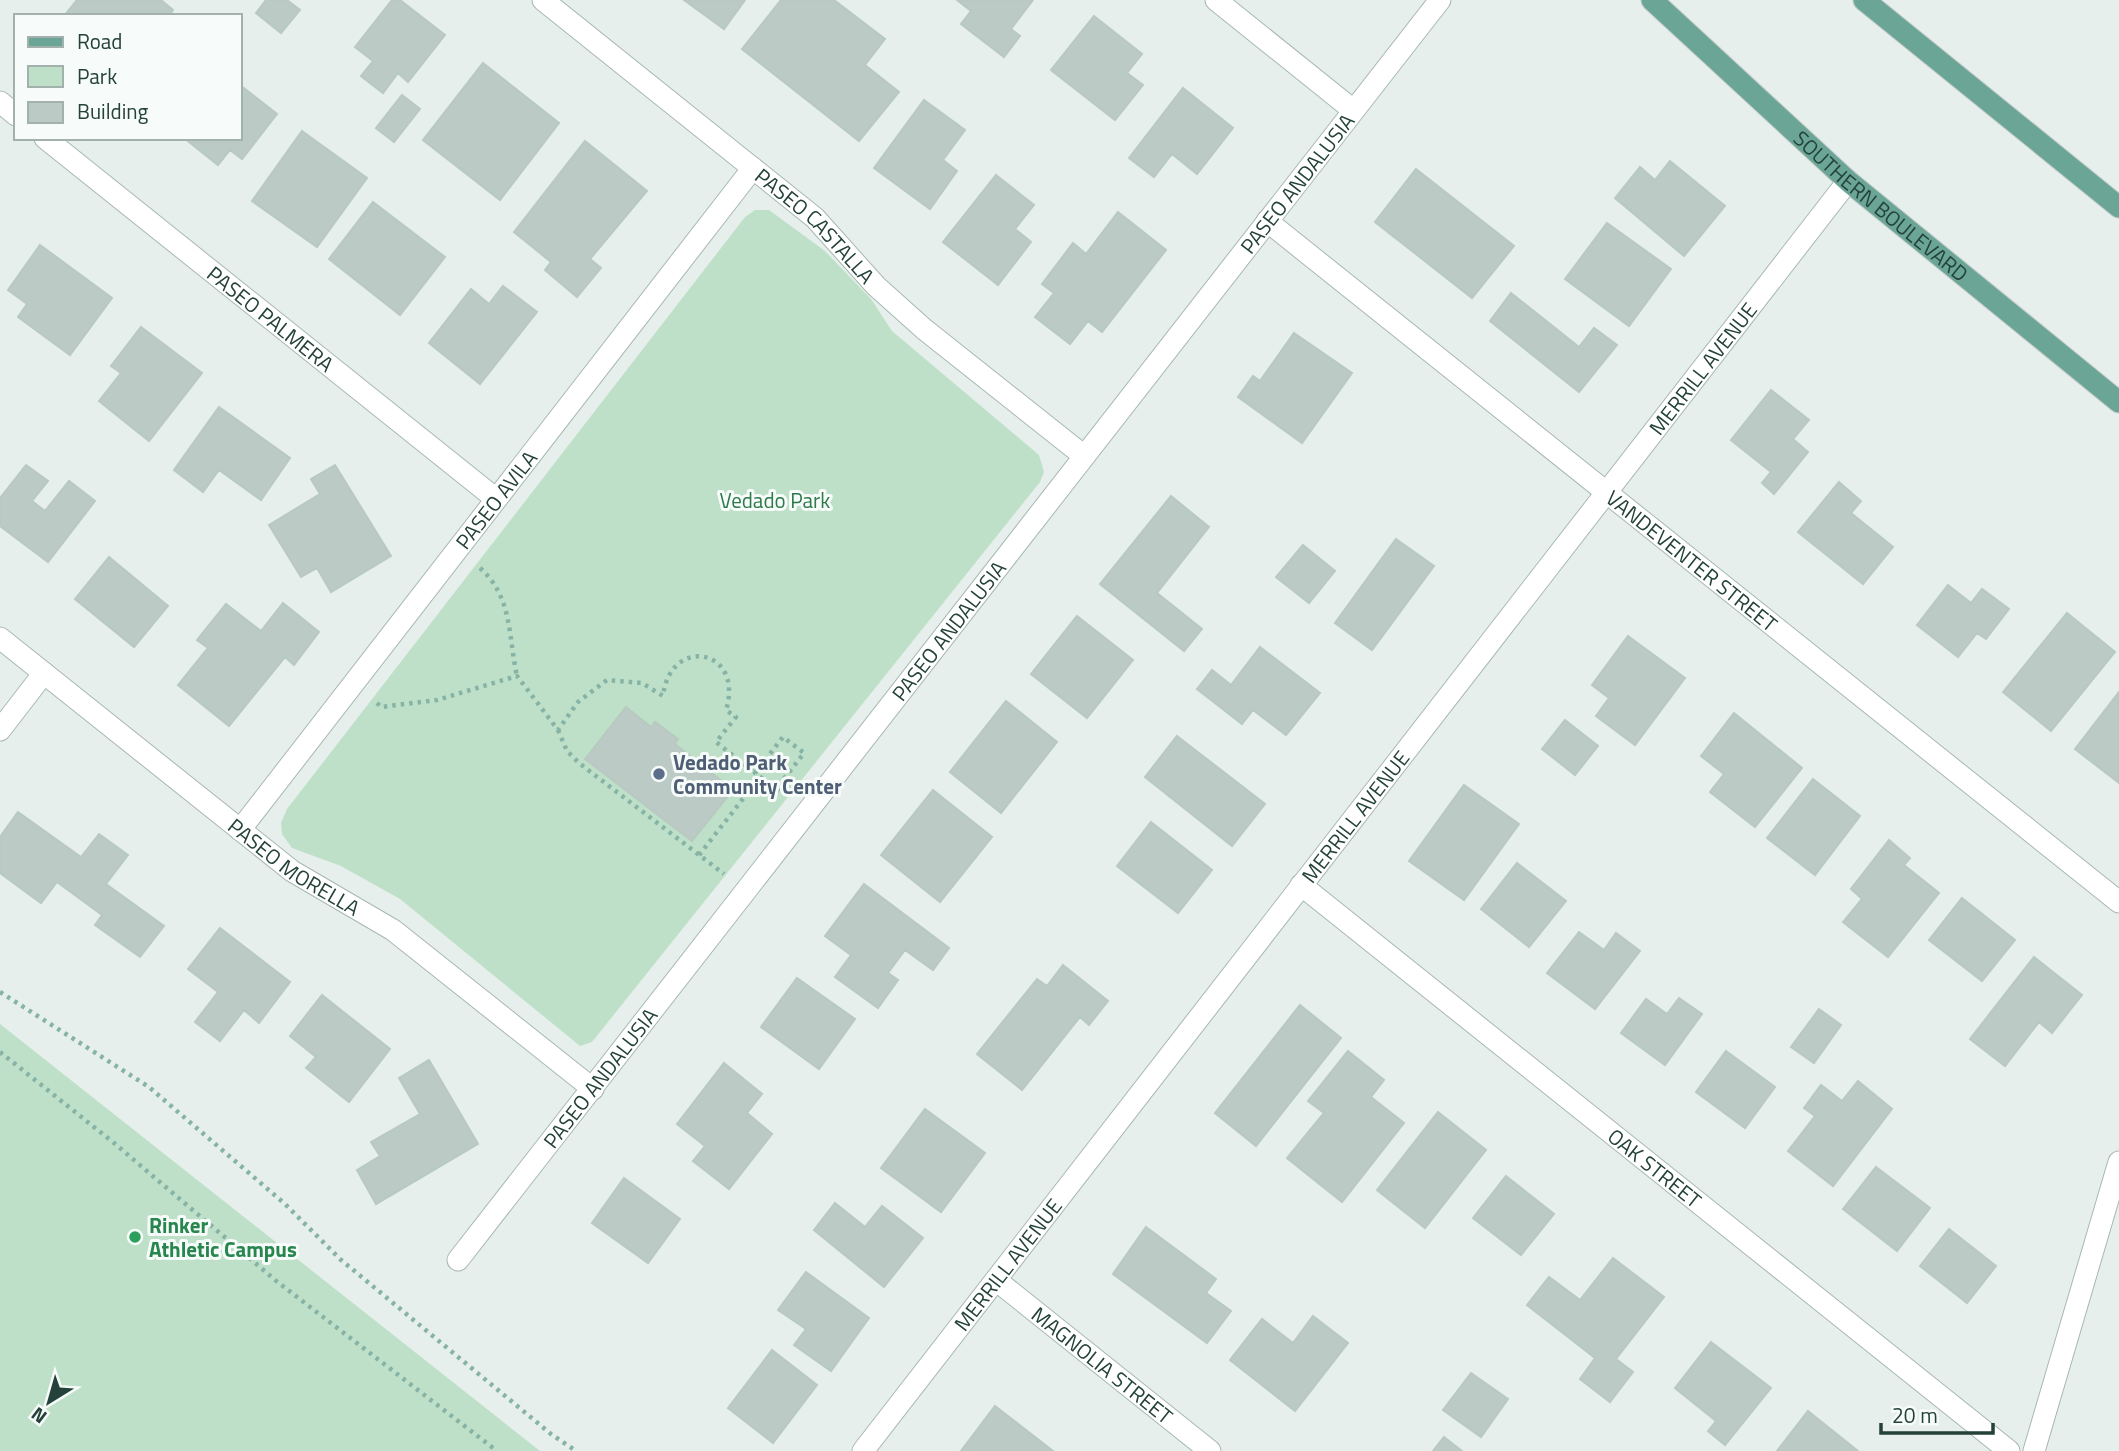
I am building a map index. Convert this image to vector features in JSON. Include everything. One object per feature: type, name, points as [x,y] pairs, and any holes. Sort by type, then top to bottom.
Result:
[{"type":"main road","name":"SOUTHERN BOULEVARD","points":[[1652,0],[1848,181],[2119,402]]},
{"type":"main road","points":[[1864,0],[2119,207]]},
{"type":"street","points":[[1216,0],[1353,110]]},
{"type":"street","name":"PASEO ANDALUSIA","points":[[458,1260],[1440,0]]},
{"type":"street","name":"PASEO CASTALLA","points":[[545,1],[815,218],[876,286],[924,329],[1084,456]]},
{"type":"street","points":[[0,102],[14,113]]},
{"type":"street","name":"PASEO PALMERA","points":[[47,140],[496,499]]},
{"type":"street","name":"PASEO AVILA","points":[[240,830],[753,168]]},
{"type":"street","name":"MERRILL AVENUE","points":[[863,1451],[1848,181]]},
{"type":"street","name":"VANDEVENTER STREET","points":[[1267,221],[2119,902]]},
{"type":"street","name":"PASEO MORELLA","points":[[0,638],[292,871],[393,930],[593,1089]]},
{"type":"street","points":[[0,730],[44,673]]},
{"type":"street","name":"OAK STREET","points":[[1301,885],[2009,1451]]},
{"type":"street","points":[[2034,1451],[2119,1162]]},
{"type":"street","name":"MAGNOLIA STREET","points":[[996,1280],[1210,1451]]},
{"type":"path","points":[[480,568],[492,579],[505,601],[517,676],[558,730],[567,751],[728,877]]},
{"type":"path","points":[[558,730],[578,702],[607,680],[642,683],[663,696],[664,684],[674,666],[692,657],[713,659],[727,676],[731,690],[726,710],[736,717],[716,742],[789,799]]},
{"type":"path","points":[[376,702],[382,706],[437,700],[517,676]]},
{"type":"path","points":[[755,773],[783,737],[804,753],[776,789]]},
{"type":"path","points":[[699,855],[760,777]]},
{"type":"path","points":[[0,992],[149,1087],[265,1186],[340,1259],[551,1434],[576,1451]]},
{"type":"path","points":[[0,1052],[114,1143],[275,1280],[496,1451]]},
{"type":"green space","name":"Vedado Park","points":[[755,210],[769,210],[825,251],[871,299],[892,331],[1039,455],[1044,472],[1040,482],[592,1042],[580,1046],[400,899],[341,866],[292,848],[282,834],[281,823],[287,809],[745,217]]},
{"type":"green space","name":"Rinker Athletic Campus","points":[[0,1024],[540,1451],[0,1451]]},
{"type":"building","points":[[77,0],[161,0],[173,10],[170,14],[66,14]]},
{"type":"building","points":[[266,0],[287,0],[300,10],[281,33],[256,13]]},
{"type":"building","points":[[392,0],[400,0],[445,35],[408,82],[398,73],[383,93],[361,76],[373,61],[355,47]]},
{"type":"building","points":[[684,0],[745,0],[724,29]]},
{"type":"building","points":[[781,0],[834,0],[885,39],[865,65],[899,92],[859,141],[742,49]]},
{"type":"building","points":[[957,0],[1033,0],[1011,29],[1020,36],[1004,57],[961,24],[971,11]]},
{"type":"building","points":[[1094,16],[1142,54],[1127,73],[1143,85],[1115,120],[1051,70]]},
{"type":"building","points":[[483,63],[559,123],[500,200],[423,140]]},
{"type":"building","points":[[242,87],[277,114],[242,159],[230,150],[218,165],[187,140],[242,140]]},
{"type":"building","points":[[1183,88],[1233,128],[1197,174],[1172,154],[1154,177],[1129,158]]},
{"type":"building","points":[[402,95],[420,109],[394,142],[376,128]]},
{"type":"building","points":[[924,100],[965,130],[943,160],[957,171],[930,209],[874,168]]},
{"type":"building","points":[[302,131],[367,178],[317,247],[252,201]]},
{"type":"building","points":[[585,141],[647,191],[590,259],[601,268],[577,297],[545,270],[551,262],[514,232]]},
{"type":"building","points":[[1670,161],[1725,206],[1684,256],[1615,198],[1640,167],[1655,180]]},
{"type":"building","points":[[1416,169],[1514,246],[1472,298],[1375,222]]},
{"type":"building","points":[[996,175],[1034,205],[1015,229],[1031,242],[998,285],[943,242]]},
{"type":"building","points":[[373,202],[445,257],[400,315],[329,259]]},
{"type":"building","points":[[1118,212],[1166,250],[1102,332],[1088,321],[1070,344],[1035,317],[1054,293],[1042,284],[1073,243],[1086,254]]},
{"type":"building","points":[[1607,223],[1671,269],[1629,326],[1565,279]]},
{"type":"building","points":[[40,245],[112,298],[70,355],[18,317],[27,304],[8,290]]},
{"type":"building","points":[[503,286],[537,312],[480,384],[429,343],[471,289],[489,304]]},
{"type":"building","points":[[1511,293],[1579,347],[1594,328],[1617,345],[1579,392],[1490,321]]},
{"type":"building","points":[[141,327],[202,373],[149,441],[99,401],[121,373],[111,366]]},
{"type":"building","points":[[1294,333],[1352,373],[1302,443],[1238,397],[1253,376],[1260,381]]},
{"type":"building","points":[[1771,390],[1809,420],[1793,439],[1808,452],[1774,494],[1762,483],[1771,472],[1731,440]]},
{"type":"building","points":[[219,407],[290,458],[261,500],[219,470],[203,492],[174,470]]},
{"type":"building","points":[[26,465],[48,481],[32,501],[45,511],[69,481],[95,501],[48,562],[0,526],[0,498]]},
{"type":"building","points":[[335,465],[391,556],[331,592],[317,568],[301,577],[269,525],[320,494],[311,479]]},
{"type":"building","points":[[1839,482],[1861,501],[1851,513],[1893,547],[1863,584],[1798,532]]},
{"type":"building","points":[[1171,496],[1209,527],[1157,593],[1202,629],[1184,651],[1100,584]]},
{"type":"building","points":[[1396,539],[1434,566],[1372,650],[1335,623]]},
{"type":"building","points":[[1303,545],[1335,571],[1309,603],[1276,577]]},
{"type":"building","points":[[109,557],[168,606],[134,647],[75,599]]},
{"type":"building","points":[[1948,585],[1971,603],[1982,589],[2009,609],[1986,639],[1977,633],[1958,657],[1917,625]]},
{"type":"building","points":[[283,603],[319,632],[294,665],[285,657],[229,726],[178,685],[208,648],[197,640],[226,604],[261,631]]},
{"type":"building","points":[[2067,613],[2115,652],[2051,731],[2003,692]]},
{"type":"building","points":[[1077,616],[1133,660],[1087,718],[1031,674]]},
{"type":"building","points":[[1628,636],[1685,678],[1635,745],[1596,716],[1609,698],[1592,685]]},
{"type":"building","points":[[1260,647],[1320,693],[1286,735],[1253,710],[1242,724],[1197,689],[1212,670],[1231,685]]},
{"type":"building","points":[[2119,692],[2119,783],[2075,749]]},
{"type":"building","points":[[1006,701],[1057,742],[1001,813],[950,772]]},
{"type":"building","name":"Vedado Park Community Center","points":[[626,707],[651,727],[655,722],[678,739],[675,744],[733,790],[692,841],[585,759]]},
{"type":"building","points":[[1734,713],[1802,768],[1755,827],[1710,792],[1724,774],[1701,756]]},
{"type":"building","points":[[1565,720],[1598,746],[1575,775],[1542,749]]},
{"type":"building","points":[[1177,736],[1265,804],[1232,846],[1145,777]]},
{"type":"building","points":[[1813,779],[1860,816],[1815,875],[1767,838]]},
{"type":"building","points":[[1464,785],[1519,824],[1464,900],[1409,861]]},
{"type":"building","points":[[933,790],[992,837],[940,902],[881,855]]},
{"type":"building","points":[[18,812],[81,857],[99,834],[128,855],[106,884],[164,926],[140,957],[95,925],[102,915],[57,882],[41,903],[0,873],[0,837]]},
{"type":"building","points":[[1151,822],[1212,870],[1178,913],[1117,866]]},
{"type":"building","points":[[1889,840],[1910,858],[1904,865],[1939,893],[1888,957],[1843,922],[1862,899],[1851,889]]},
{"type":"building","points":[[1517,863],[1566,901],[1529,947],[1481,909]]},
{"type":"building","points":[[864,884],[949,948],[933,970],[905,950],[888,973],[898,980],[878,1008],[835,977],[851,955],[825,936]]},
{"type":"building","points":[[1962,898],[2015,940],[1982,981],[1929,940]]},
{"type":"building","points":[[220,928],[290,982],[259,1023],[244,1010],[220,1041],[195,1022],[218,992],[188,969]]},
{"type":"building","points":[[1579,932],[1604,950],[1616,933],[1640,951],[1595,1009],[1547,973]]},
{"type":"building","points":[[2034,957],[2082,995],[2052,1033],[2039,1022],[2005,1066],[1970,1039]]},
{"type":"building","points":[[1063,965],[1108,1001],[1089,1025],[1080,1017],[1022,1090],[977,1054],[1037,979],[1047,986]]},
{"type":"building","points":[[797,978],[855,1019],[819,1069],[761,1027]]},
{"type":"building","points":[[322,995],[390,1049],[349,1102],[306,1068],[316,1057],[290,1036]]},
{"type":"building","points":[[1679,998],[1702,1014],[1665,1065],[1621,1033],[1646,999],[1667,1014]]},
{"type":"building","points":[[1300,1005],[1341,1038],[1256,1146],[1215,1113]]},
{"type":"building","points":[[1819,1009],[1841,1025],[1814,1063],[1791,1047]]},
{"type":"building","points":[[1348,1051],[1384,1080],[1371,1097],[1404,1123],[1342,1202],[1287,1158],[1324,1113],[1308,1101]]},
{"type":"building","points":[[1726,1051],[1775,1087],[1745,1128],[1696,1092]]},
{"type":"building","points":[[429,1060],[478,1144],[376,1204],[357,1170],[380,1156],[371,1142],[420,1114],[399,1078]]},
{"type":"building","points":[[724,1063],[762,1094],[747,1113],[772,1134],[729,1189],[693,1161],[705,1146],[677,1124]]},
{"type":"building","points":[[1858,1081],[1892,1109],[1833,1186],[1788,1151],[1815,1116],[1804,1108],[1821,1085],[1842,1101]]},
{"type":"building","points":[[925,1109],[985,1153],[941,1212],[881,1168]]},
{"type":"building","points":[[1438,1112],[1486,1150],[1425,1228],[1377,1190]]},
{"type":"building","points":[[1876,1167],[1930,1208],[1897,1251],[1843,1209]]},
{"type":"building","points":[[1506,1176],[1554,1214],[1521,1255],[1473,1218]]},
{"type":"building","points":[[624,1178],[680,1219],[648,1263],[592,1223]]},
{"type":"building","points":[[835,1203],[865,1227],[882,1206],[923,1238],[884,1287],[814,1230]]},
{"type":"building","points":[[1146,1227],[1216,1279],[1206,1293],[1231,1311],[1207,1343],[1113,1274]]},
{"type":"building","points":[[1949,1229],[1996,1266],[1967,1303],[1920,1266]]},
{"type":"building","points":[[1613,1258],[1664,1297],[1616,1359],[1633,1372],[1610,1402],[1580,1379],[1595,1358],[1527,1305],[1549,1277],[1580,1300]]},
{"type":"building","points":[[806,1272],[869,1318],[831,1371],[794,1345],[806,1329],[778,1310]]},
{"type":"building","points":[[1313,1316],[1348,1343],[1295,1411],[1230,1360],[1262,1319],[1293,1343]]},
{"type":"building","points":[[1711,1342],[1771,1388],[1725,1445],[1708,1431],[1716,1421],[1675,1388]]},
{"type":"building","points":[[772,1350],[817,1385],[773,1443],[728,1408]]},
{"type":"building","points":[[1471,1373],[1508,1399],[1481,1437],[1443,1410]]},
{"type":"building","points":[[995,1406],[1053,1451],[961,1451]]},
{"type":"building","points":[[1808,1411],[1858,1451],[1777,1451]]},
{"type":"building","points":[[1444,1437],[1462,1451],[1433,1451]]},
{"type":"place","name":"Vedado Park Community Center","points":[[659,774]]},
{"type":"place","name":"Rinker Athletic Campus","points":[[135,1237]]}]
